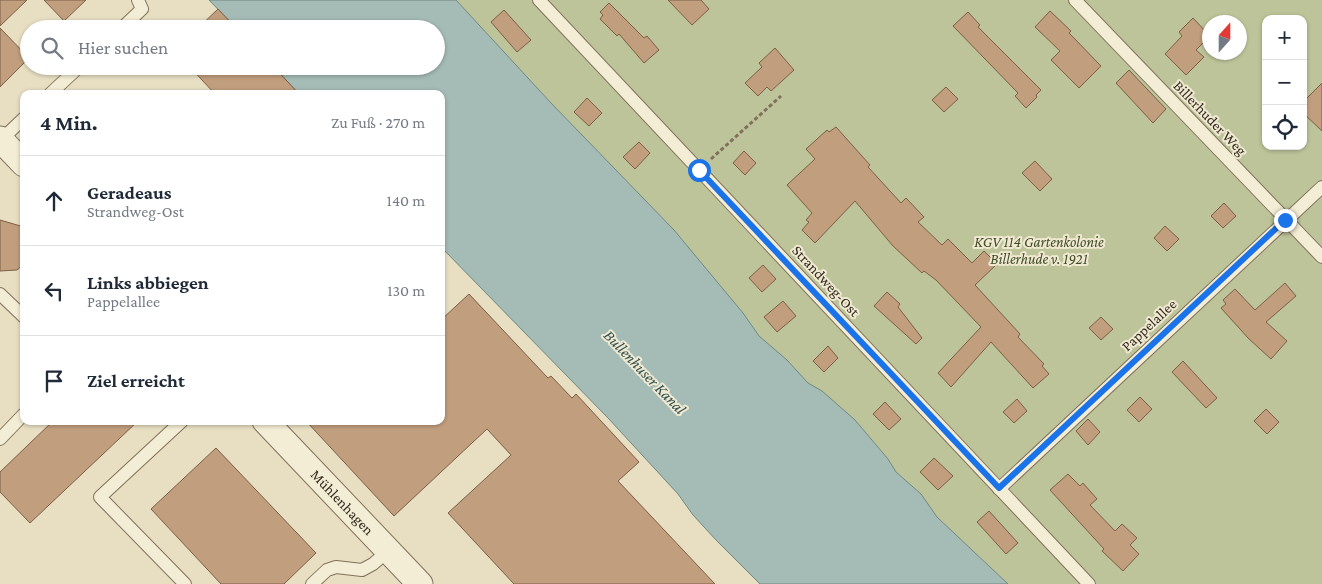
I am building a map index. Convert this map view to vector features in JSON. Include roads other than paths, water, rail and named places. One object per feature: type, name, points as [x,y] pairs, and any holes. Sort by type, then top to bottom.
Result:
[{"type":"street","points":[[0,139],[20,160]]},
{"type":"street","name":"Mühlenhagen","points":[[269,425],[420,584]]},
{"type":"lane","points":[[130,20],[142,9],[138,0]]},
{"type":"lane","name":"Strandweg-Ost","points":[[539,0],[1089,584]]},
{"type":"lane","name":"Billerhuder Weg","points":[[1075,0],[1322,257]]},
{"type":"lane","points":[[54,90],[70,75]]},
{"type":"lane","points":[[0,139],[20,122]]},
{"type":"lane","name":"Pappelallee","points":[[999,488],[1322,186]]},
{"type":"lane","points":[[0,294],[20,313]]},
{"type":"lane","points":[[0,439],[20,418]]},
{"type":"lane","points":[[178,425],[100,497],[185,584]]},
{"type":"lane","points":[[312,584],[327,570],[336,566],[362,570],[373,564],[388,550]]},
{"type":"water","name":"Bullenhuser Kanal","points":[[209,0],[456,0],[551,103],[674,230],[743,313],[759,336],[787,360],[808,383],[822,391],[855,420],[888,459],[896,472],[921,494],[937,517],[1008,584],[760,584],[693,515],[678,494],[608,418],[445,251],[445,90],[295,90],[281,75],[445,75],[445,20],[228,20]]},
{"type":"park label","name":"KGV 114 Gartenkolonie Billerhude v. 1921","points":[[1039,250]]}]
